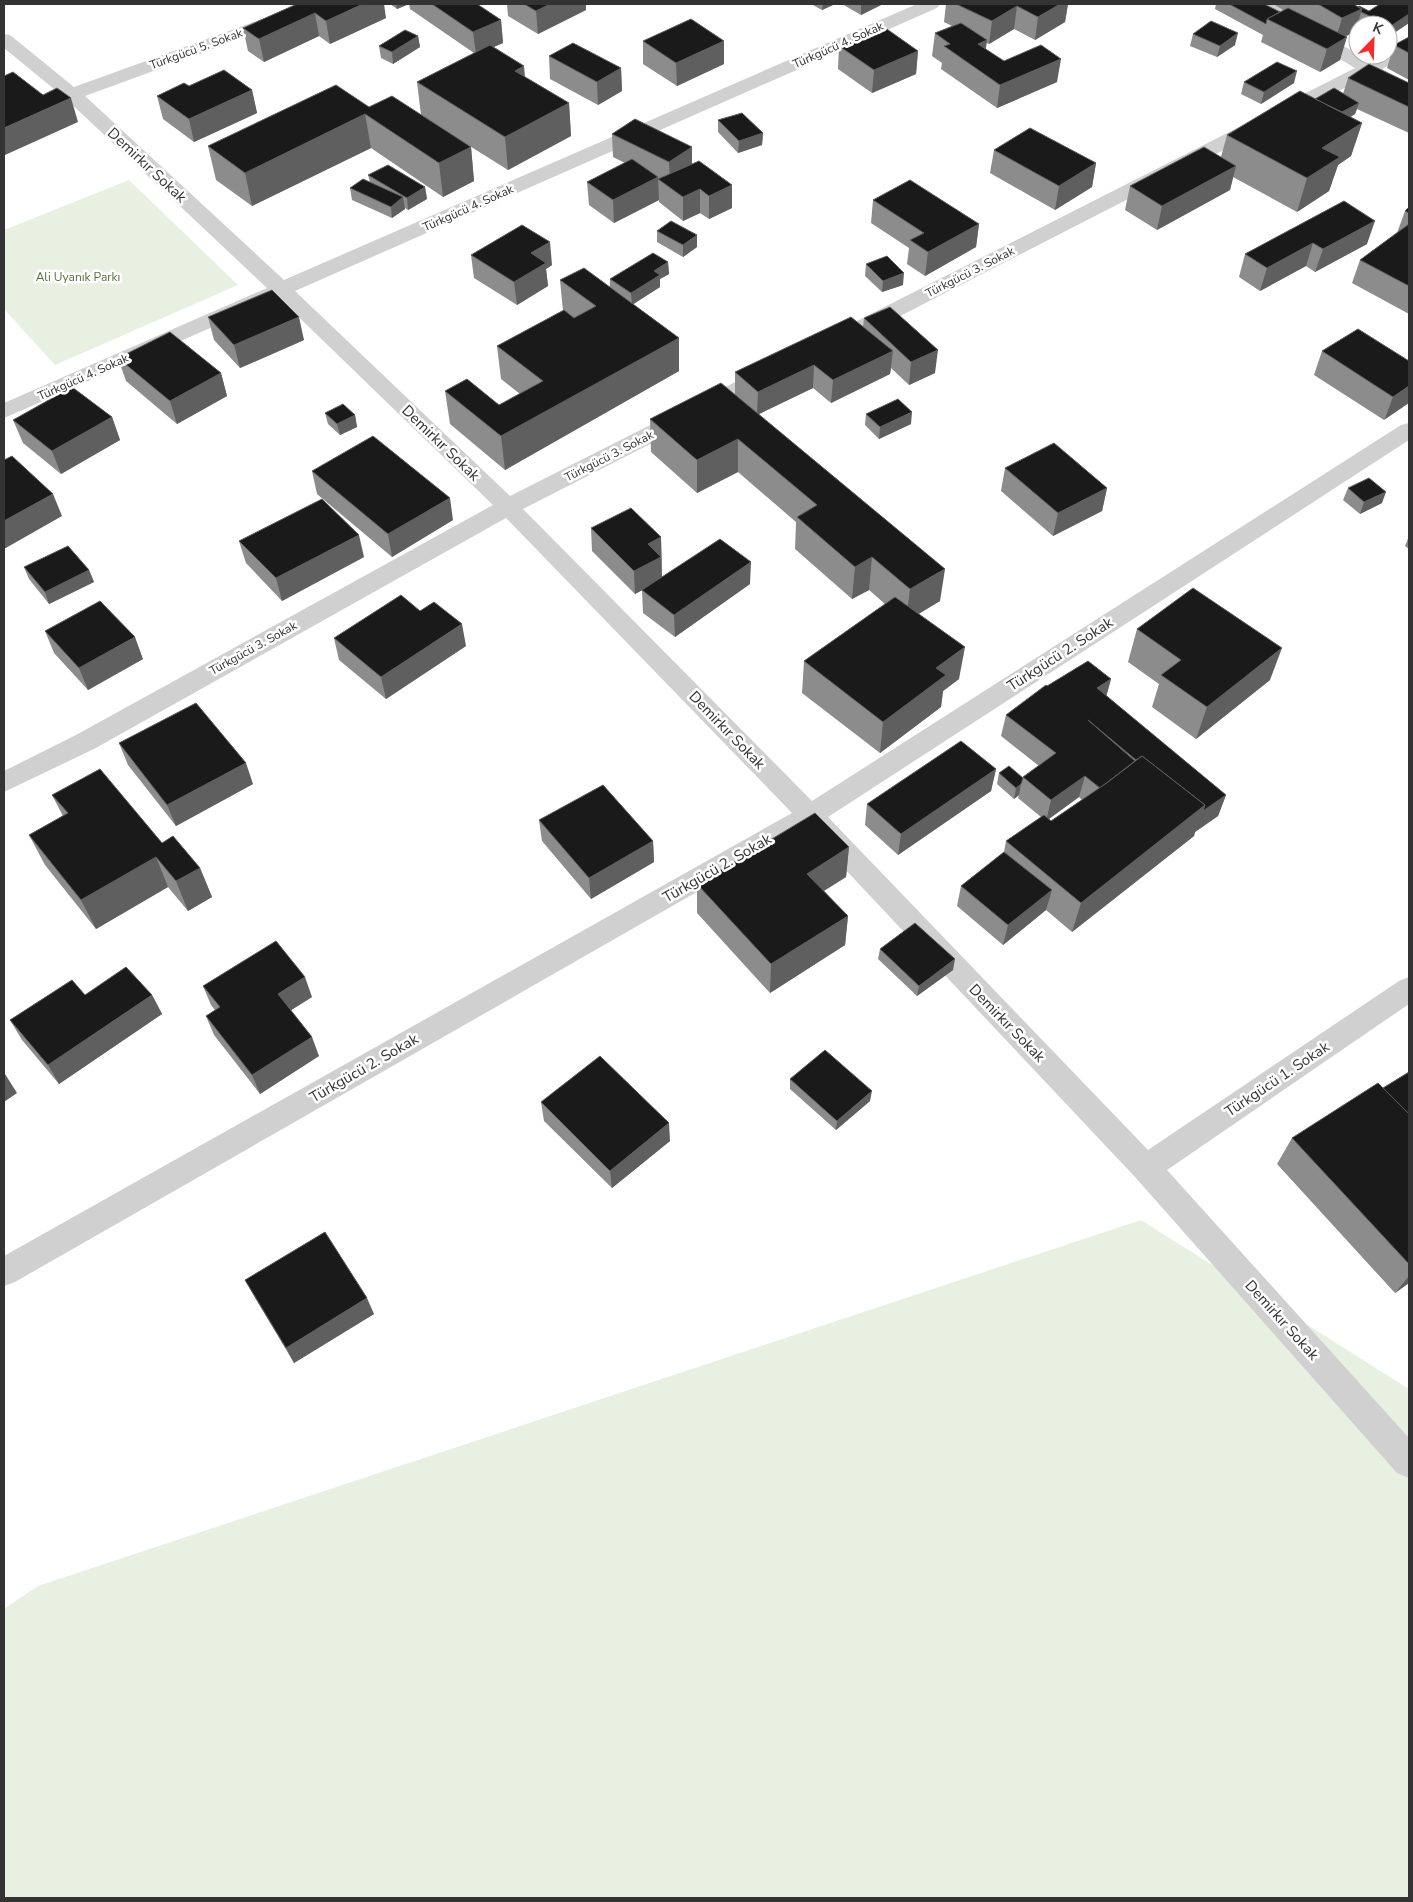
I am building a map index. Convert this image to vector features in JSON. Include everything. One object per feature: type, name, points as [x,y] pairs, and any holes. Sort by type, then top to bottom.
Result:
[{"type":"street","name":"Türkgücü 5. Sokak","points":[[72,94],[320,4]]},
{"type":"street","name":"Türkgücü 4. Sokak","points":[[4,411],[931,4]]},
{"type":"street","points":[[1260,4],[1409,93]]},
{"type":"street","name":"Demirkır Sokak","points":[[4,39],[72,94],[282,290],[508,507],[810,815],[1146,1168],[1409,1462]]},
{"type":"street","name":"Türkgücü 3. Sokak","points":[[845,335],[1409,48]]},
{"type":"street","name":"Türkgücü 3. Sokak","points":[[4,782],[85,742],[508,507],[783,367]]},
{"type":"street","name":"Türkgücü 2. Sokak","points":[[4,1272],[810,815],[1409,430]]},
{"type":"street","name":"Türkgücü 1. Sokak","points":[[1146,1168],[1409,989]]},
{"type":"green space","name":"Ali Uyanık Parkı","points":[[129,180],[238,285],[55,365],[4,309],[4,230]]},
{"type":"green space","points":[[1141,1220],[1409,1389],[1409,1898],[4,1898],[4,1609],[38,1586]]},
{"type":"building","points":[[297,4],[363,4],[326,21],[315,13],[259,39],[243,28]]},
{"type":"building","points":[[432,4],[477,4],[501,20],[473,32]]},
{"type":"building","points":[[524,4],[550,4],[536,11]]},
{"type":"building","points":[[956,4],[1060,4],[1038,17],[1017,6],[992,21]]},
{"type":"building","points":[[1229,4],[1264,4],[1280,12],[1267,19],[1266,24]]},
{"type":"building","points":[[1318,4],[1353,4],[1362,9],[1342,18]]},
{"type":"building","points":[[1380,4],[1409,4],[1409,14],[1398,21],[1398,15],[1367,15],[1361,12],[1362,9],[1358,7],[1369,11]]},
{"type":"building","points":[[1288,8],[1347,37],[1327,49],[1267,19]]},
{"type":"building","points":[[691,19],[724,41],[676,63],[643,41]]},
{"type":"building","points":[[1211,21],[1238,33],[1220,46],[1193,34]]},
{"type":"building","points":[[961,23],[987,40],[978,44],[1004,61],[1041,45],[1061,59],[1000,85],[944,46],[950,44],[935,33]]},
{"type":"building","points":[[884,27],[918,51],[874,70],[839,46]]},
{"type":"building","points":[[405,30],[418,36],[392,52],[379,46]]},
{"type":"building","points":[[1409,37],[1409,53],[1398,47],[1398,43]]},
{"type":"building","points":[[573,43],[621,68],[597,82],[549,56]]},
{"type":"building","points":[[490,45],[524,66],[515,71],[569,103],[505,137],[417,82]]},
{"type":"building","points":[[1277,62],[1297,71],[1264,92],[1244,82]]},
{"type":"building","points":[[1368,65],[1371,65],[1409,83],[1409,107],[1348,78]]},
{"type":"building","points":[[224,70],[252,90],[189,119],[157,96],[184,83],[189,86]]},
{"type":"building","points":[[13,72],[43,95],[57,88],[71,98],[4,128],[4,76]]},
{"type":"building","points":[[336,85],[369,107],[392,96],[471,147],[439,163],[365,114],[245,173],[208,146]]},
{"type":"building","points":[[1334,88],[1359,103],[1342,112],[1315,99]]},
{"type":"building","points":[[1300,91],[1362,123],[1322,148],[1340,157],[1307,178],[1227,135]]},
{"type":"building","points":[[742,113],[763,133],[739,141],[718,120]]},
{"type":"building","points":[[635,119],[692,147],[669,162],[612,134]]},
{"type":"building","points":[[1030,128],[1096,163],[1059,186],[994,150]]},
{"type":"building","points":[[1204,147],[1236,166],[1162,206],[1130,186]]},
{"type":"building","points":[[632,159],[658,177],[613,200],[587,182]]},
{"type":"building","points":[[699,161],[732,185],[709,196],[700,189],[683,197],[658,179]]},
{"type":"building","points":[[388,165],[425,187],[407,198],[368,175]]},
{"type":"building","points":[[363,179],[403,197],[391,207],[350,188]]},
{"type":"building","points":[[910,180],[979,224],[928,252],[910,240],[924,233],[873,200]]},
{"type":"building","points":[[1344,201],[1375,221],[1323,249],[1313,243],[1267,268],[1245,254]]},
{"type":"building","points":[[671,221],[697,235],[683,245],[657,231]]},
{"type":"building","points":[[1409,224],[1409,286],[1360,260]]},
{"type":"building","points":[[522,225],[550,242],[531,253],[546,263],[514,282],[471,255]]},
{"type":"building","points":[[653,253],[668,262],[654,271],[660,275],[631,293],[610,279]]},
{"type":"building","points":[[887,256],[904,273],[883,281],[866,264]]},
{"type":"building","points":[[584,268],[679,338],[501,436],[445,391],[467,379],[499,405],[543,381],[497,346],[564,310],[574,318],[596,306],[560,280]]},
{"type":"building","points":[[272,290],[299,317],[234,345],[208,317]]},
{"type":"building","points":[[890,307],[938,350],[911,362],[864,318]]},
{"type":"building","points":[[851,317],[893,351],[833,380],[814,365],[758,392],[735,372]]},
{"type":"building","points":[[1358,329],[1409,361],[1409,386],[1393,397],[1322,351]]},
{"type":"building","points":[[170,332],[221,373],[170,401],[118,358]]},
{"type":"building","points":[[721,383],[945,569],[910,589],[872,557],[855,567],[797,517],[817,505],[738,439],[697,460],[650,419]]},
{"type":"building","points":[[72,387],[112,417],[52,451],[13,420]]},
{"type":"building","points":[[898,399],[912,412],[880,427],[866,414]]},
{"type":"building","points":[[343,404],[355,415],[337,424],[325,413]]},
{"type":"building","points":[[373,436],[450,498],[388,534],[312,471]]},
{"type":"building","points":[[1054,443],[1107,488],[1058,513],[1005,468]]},
{"type":"building","points":[[12,456],[53,494],[4,521],[4,460]]},
{"type":"building","points":[[1369,478],[1386,492],[1364,502],[1348,488]]},
{"type":"building","points":[[322,499],[359,535],[276,578],[239,541]]},
{"type":"building","points":[[631,508],[661,537],[648,544],[661,557],[634,571],[591,528]]},
{"type":"building","points":[[720,539],[751,562],[674,615],[642,590]]},
{"type":"building","points":[[68,546],[89,570],[45,592],[24,567]]},
{"type":"building","points":[[1193,588],[1282,648],[1207,707],[1161,675],[1181,660],[1137,629]]},
{"type":"building","points":[[401,595],[420,611],[434,602],[462,624],[381,677],[334,638]]},
{"type":"building","points":[[895,597],[965,647],[936,668],[946,675],[883,722],[804,661]]},
{"type":"building","points":[[100,601],[135,637],[79,668],[45,631]]},
{"type":"building","points":[[1088,661],[1111,679],[1097,688],[1226,795],[1203,811],[1205,805],[1142,756],[1136,760],[1088,720],[1135,761],[1100,788],[1085,776],[1051,800],[1023,777],[1056,753],[1006,715],[1046,685]]},
{"type":"building","points":[[196,703],[246,763],[167,805],[119,743]]},
{"type":"building","points":[[961,741],[996,769],[901,834],[867,804]]},
{"type":"building","points":[[1142,756],[1205,805],[1081,903],[1006,841],[1044,815],[1051,821]]},
{"type":"building","points":[[1009,766],[1023,778],[1021,784],[1016,788],[999,773]]},
{"type":"building","points":[[100,769],[162,843],[173,836],[200,868],[176,881],[156,857],[81,900],[29,835],[68,813],[52,795]]},
{"type":"building","points":[[603,785],[653,841],[589,878],[539,820]]},
{"type":"building","points":[[815,813],[849,847],[807,874],[848,916],[771,964],[697,884]]},
{"type":"building","points":[[1004,852],[1052,890],[1008,925],[961,886]]},
{"type":"building","points":[[915,923],[955,959],[919,986],[880,949]]},
{"type":"building","points":[[276,941],[305,977],[278,994],[312,1037],[252,1075],[206,1016],[220,1007],[203,986]]},
{"type":"building","points":[[126,967],[152,995],[48,1065],[10,1020],[72,980],[85,995]]},
{"type":"building","points":[[825,1050],[872,1091],[837,1121],[790,1079]]},
{"type":"building","points":[[600,1056],[669,1123],[610,1171],[541,1102]]},
{"type":"building","points":[[1409,1072],[1409,1114],[1383,1088]]},
{"type":"building","points":[[1378,1083],[1409,1114],[1409,1264],[1292,1138]]},
{"type":"building","points":[[325,1232],[367,1298],[286,1348],[245,1280]]}]
